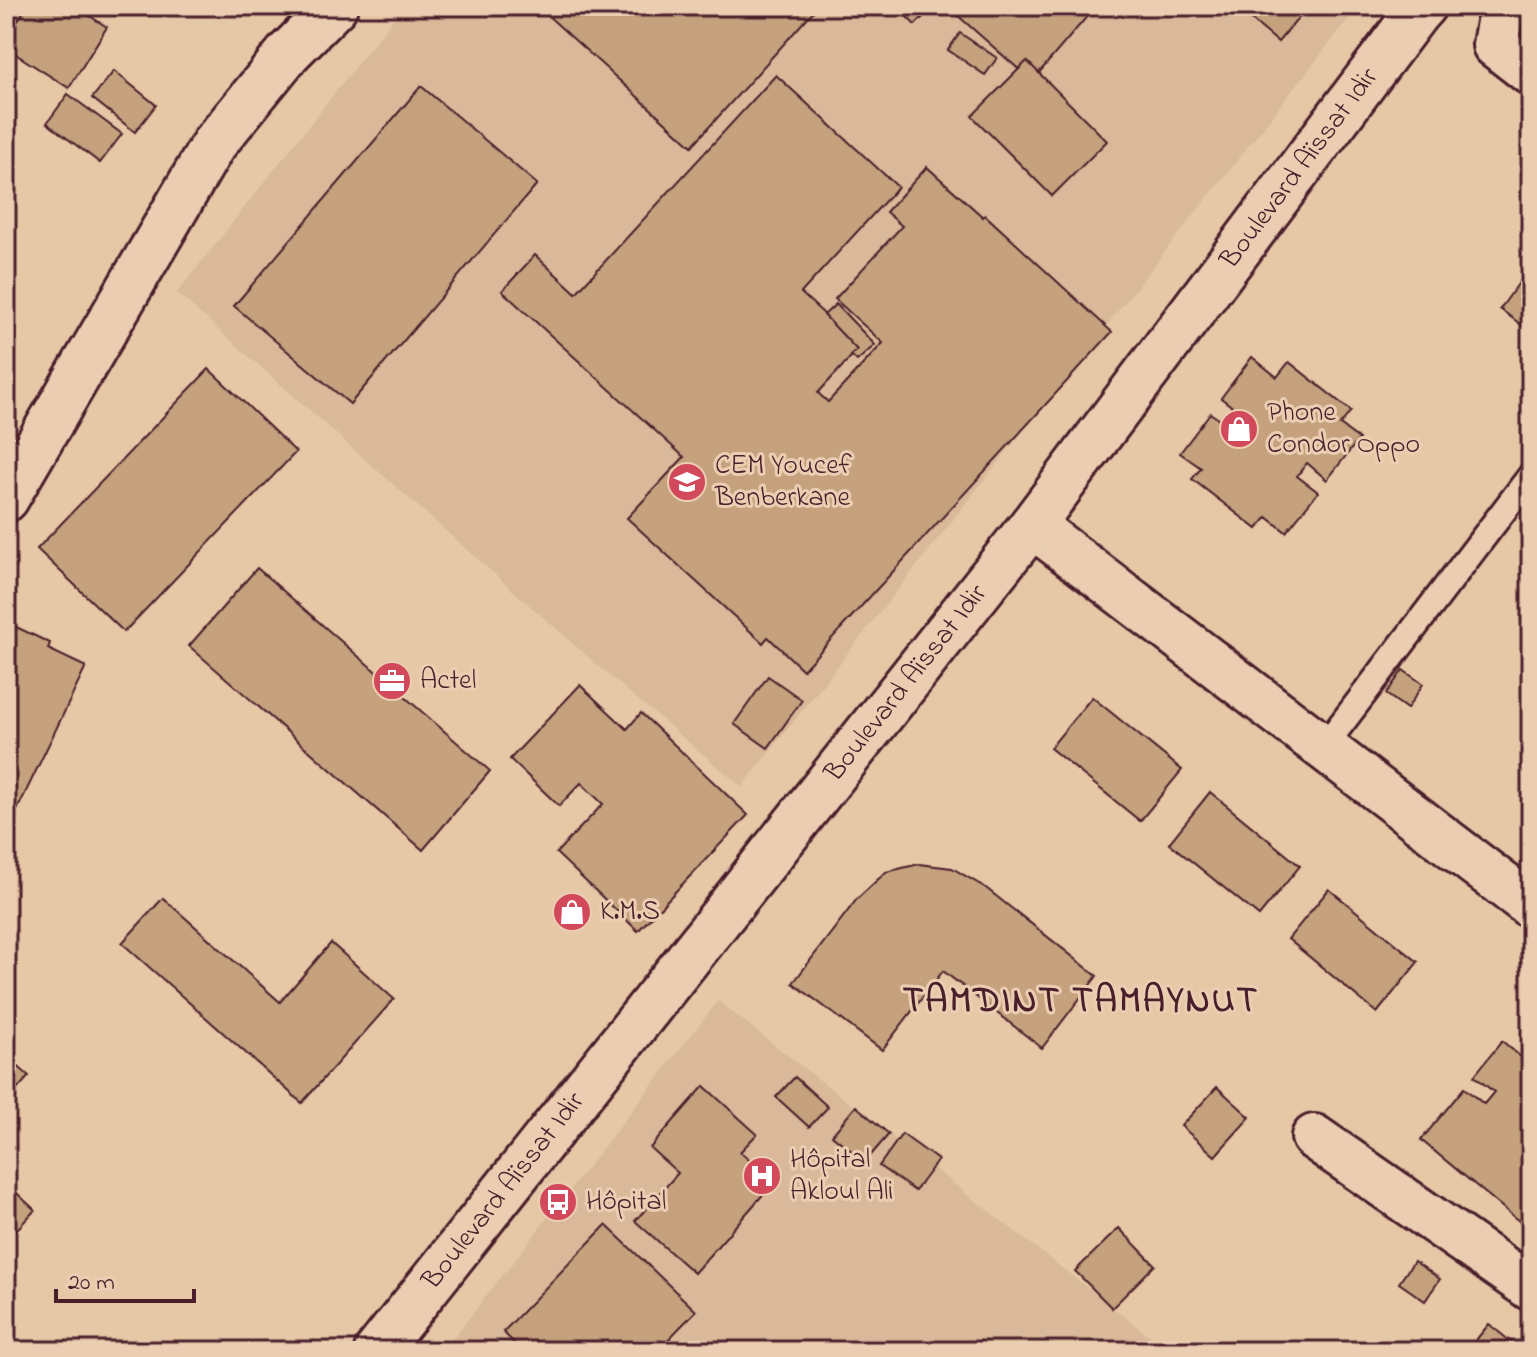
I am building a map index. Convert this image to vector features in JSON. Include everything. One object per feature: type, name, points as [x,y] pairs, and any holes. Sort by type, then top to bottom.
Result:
[{"type":"street","points":[[6,499],[213,145],[288,53],[335,6]]},
{"type":"street","name":"Boulevard Aïssat Idir","points":[[377,1351],[1032,525],[1423,6]]},
{"type":"street","points":[[1502,6],[1495,45],[1531,73]]},
{"type":"street","points":[[1032,525],[1531,906]]},
{"type":"street","points":[[1314,1137],[1531,1288]]},
{"type":"lane","points":[[1323,748],[1531,475]]},
{"type":"shaded area","name":"CEM Youcef Benberkane","points":[[403,6],[1359,6],[742,787],[605,672],[177,293]]},
{"type":"shaded area","name":"Hôpital Akloul Ali","points":[[718,1001],[1169,1351],[443,1351]]},
{"type":"building","points":[[27,6],[74,6],[107,27],[69,88],[6,48],[6,39]]},
{"type":"building","points":[[554,6],[652,6],[662,15],[671,6],[818,6],[692,146],[546,14]]},
{"type":"building","points":[[896,6],[934,6],[915,25]]},
{"type":"building","points":[[947,6],[1096,6],[1032,81]]},
{"type":"building","points":[[1235,6],[1309,6],[1278,42]]},
{"type":"building","points":[[960,33],[997,58],[985,75],[948,50]]},
{"type":"building","points":[[1027,61],[1107,141],[1052,196],[972,116]]},
{"type":"building","points":[[114,71],[156,105],[135,132],[92,98]]},
{"type":"building","points":[[776,75],[898,187],[801,293],[860,347],[818,393],[828,402],[883,343],[835,299],[902,226],[886,212],[927,167],[983,217],[985,215],[1112,332],[803,670],[768,637],[763,643],[627,518],[684,457],[502,291],[535,255],[576,293]]},
{"type":"building","points":[[421,86],[537,184],[350,404],[234,306]]},
{"type":"building","points":[[68,94],[122,134],[100,163],[47,123]]},
{"type":"building","points":[[1531,266],[1531,332],[1500,309]]},
{"type":"building","points":[[836,304],[875,345],[857,361],[851,355],[857,350],[824,315]]},
{"type":"building","points":[[1252,357],[1277,377],[1289,362],[1351,411],[1340,425],[1359,439],[1327,480],[1307,463],[1297,476],[1318,492],[1286,532],[1267,517],[1257,529],[1192,479],[1201,468],[1180,453],[1210,413],[1229,426],[1239,412],[1221,398]]},
{"type":"building","points":[[209,369],[296,452],[124,632],[37,549]]},
{"type":"building","points":[[257,568],[490,771],[423,850],[189,646]]},
{"type":"building","points":[[12,625],[50,643],[48,649],[86,667],[6,833],[6,638]]},
{"type":"building","points":[[1403,670],[1423,684],[1407,709],[1386,694]]},
{"type":"building","points":[[768,676],[802,700],[768,748],[734,724]]},
{"type":"building","points":[[580,685],[627,729],[641,713],[748,815],[638,931],[556,853],[603,804],[581,783],[559,806],[510,759]]},
{"type":"building","points":[[1092,697],[1182,770],[1140,821],[1050,748]]},
{"type":"building","points":[[1210,792],[1300,866],[1259,916],[1169,843]]},
{"type":"building","points":[[919,864],[952,868],[986,888],[1097,976],[1042,1048],[943,971],[882,1050],[793,983],[857,899],[886,872]]},
{"type":"building","points":[[1329,889],[1418,962],[1377,1013],[1288,939]]},
{"type":"building","points":[[163,898],[280,1002],[331,943],[394,999],[302,1103],[122,943]]},
{"type":"building","points":[[1502,1041],[1521,1057],[1531,1046],[1531,1219],[1525,1226],[1421,1140],[1464,1088],[1484,1104],[1494,1092],[1474,1076]]},
{"type":"building","points":[[6,1056],[29,1076],[6,1102]]},
{"type":"building","points":[[795,1077],[828,1107],[809,1127],[776,1097]]},
{"type":"building","points":[[704,1086],[757,1134],[740,1152],[774,1182],[694,1273],[635,1221],[678,1173],[650,1148]]},
{"type":"building","points":[[1217,1087],[1250,1117],[1215,1156],[1181,1126]]},
{"type":"building","points":[[856,1106],[889,1134],[865,1162],[832,1135]]},
{"type":"building","points":[[902,1134],[938,1160],[915,1191],[879,1166]]},
{"type":"building","points":[[6,1183],[35,1210],[6,1241]]},
{"type":"building","points":[[606,1225],[696,1311],[657,1351],[522,1351],[503,1332]]},
{"type":"building","points":[[1119,1228],[1155,1265],[1112,1308],[1075,1271]]},
{"type":"building","points":[[1414,1261],[1440,1279],[1425,1301],[1399,1283]]},
{"type":"building","points":[[1489,1324],[1522,1351],[1467,1351]]},
{"type":"building","points":[[1149,1344],[1152,1351],[1133,1351]]},
{"type":"place","name":"Phone Condor Oppo","points":[[1239,429]]},
{"type":"place","name":"CEM Youcef Benberkane","points":[[687,482]]},
{"type":"place","name":"Actel","points":[[392,681]]},
{"type":"place","name":"K.M.S","points":[[572,912]]},
{"type":"place","name":"Hôpital Akloul Ali","points":[[762,1176]]},
{"type":"place","name":"Hôpital","points":[[558,1202]]},
{"type":"district","name":"TAMDINT TAMAYNUT","points":[[1081,1002]]}]
